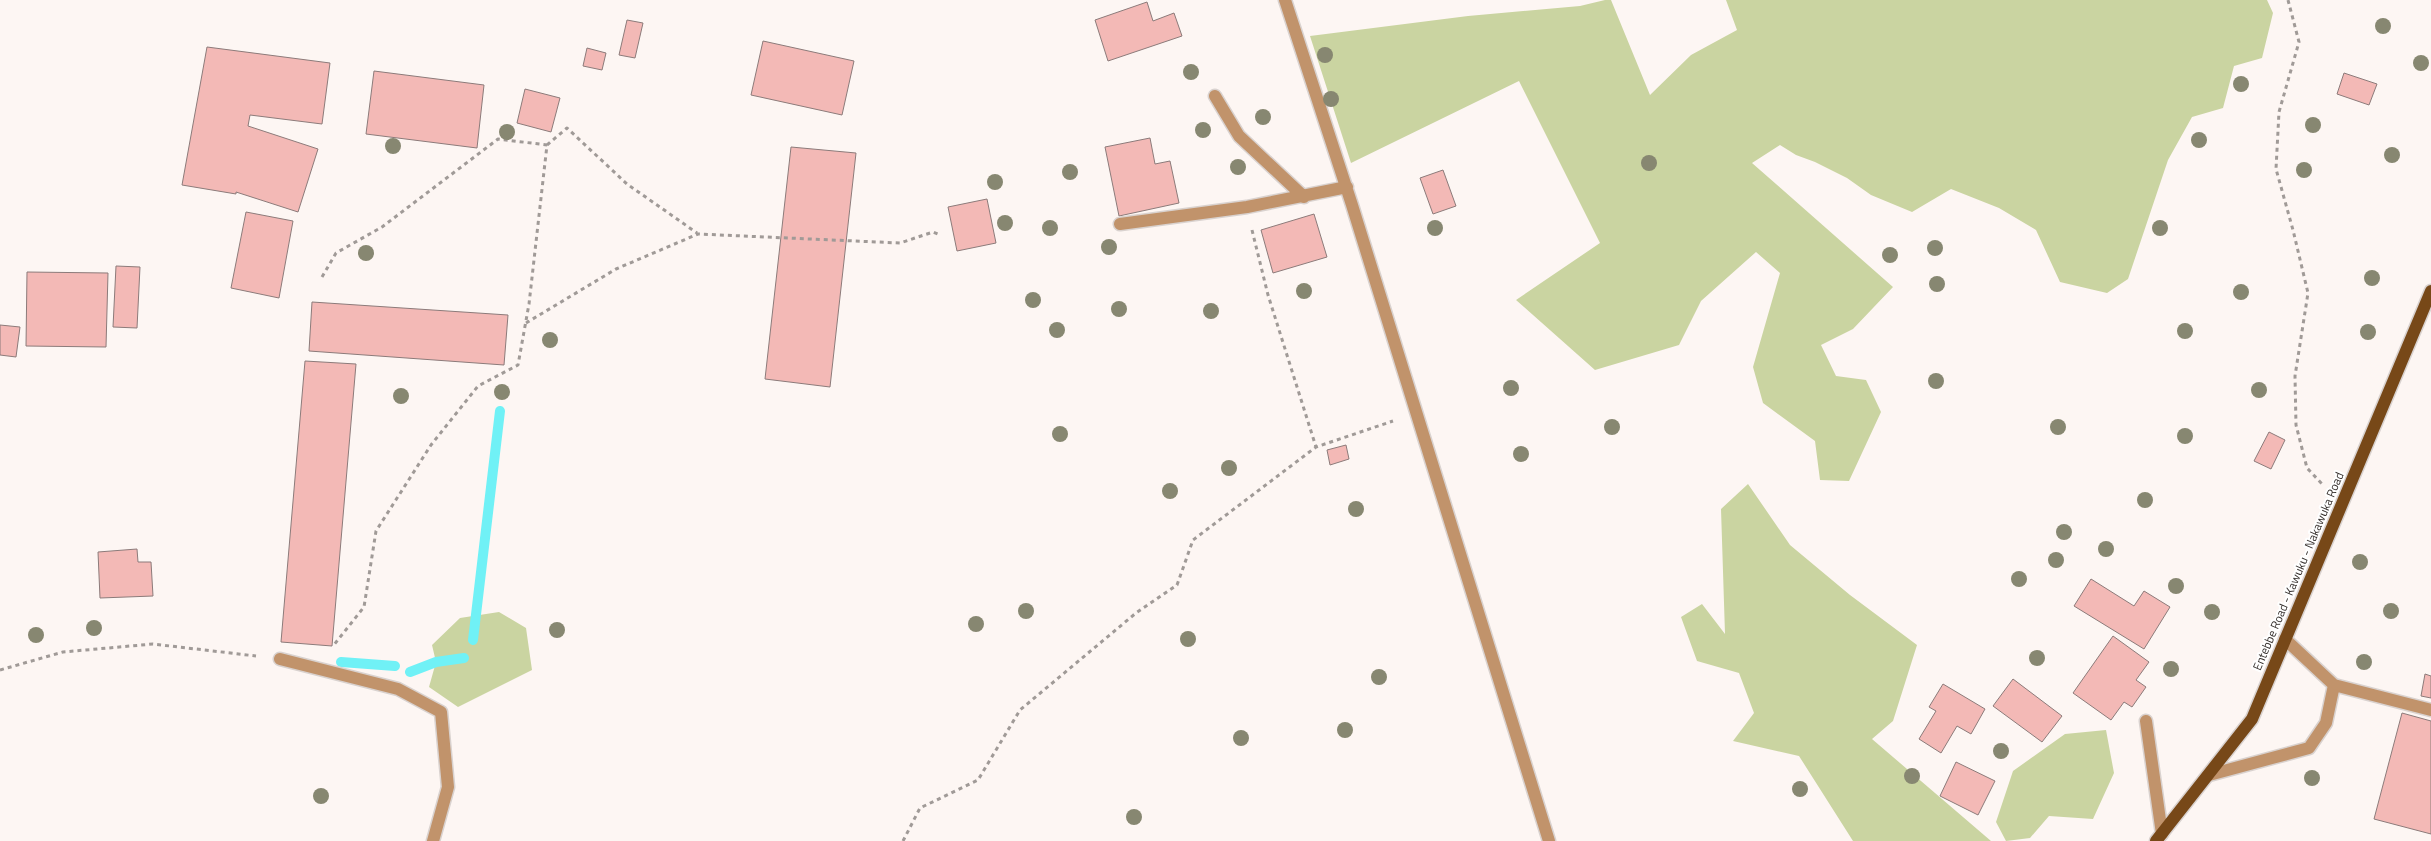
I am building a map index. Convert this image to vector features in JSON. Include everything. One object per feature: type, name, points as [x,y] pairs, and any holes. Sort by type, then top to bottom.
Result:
[{"type":"main road","name":"Entebbe Road - Kawuku - Nakawuka Road","points":[[2159,837],[2252,719],[2431,291]]},
{"type":"street","points":[[1285,0],[1347,187],[1549,841]]},
{"type":"street","points":[[1215,96],[1239,136],[1304,197]]},
{"type":"street","points":[[1120,224],[1247,207],[1347,187]]},
{"type":"street","points":[[2285,639],[2334,685],[2431,710]]},
{"type":"street","points":[[280,659],[398,689],[441,712],[448,787],[433,841]]},
{"type":"street","points":[[2209,774],[2309,748],[2326,723],[2334,685]]},
{"type":"street","points":[[2146,721],[2159,837]]},
{"type":"path","points":[[2288,0],[2299,42],[2279,112],[2276,170],[2294,230],[2308,293],[2295,376],[2296,424],[2307,468],[2340,506]]},
{"type":"path","points":[[315,668],[364,607],[376,531],[431,445],[478,386],[518,365],[525,324],[547,145],[567,128],[627,184],[698,234]]},
{"type":"path","points":[[322,277],[336,253],[382,227],[498,140],[547,145]]},
{"type":"path","points":[[1247,207],[1268,295],[1316,447]]},
{"type":"path","points":[[525,324],[616,269],[698,234],[900,243],[933,232],[940,235]]},
{"type":"path","points":[[903,841],[920,808],[978,780],[1020,710],[1136,613],[1177,585],[1194,540],[1316,447],[1417,413]]},
{"type":"path","points":[[0,670],[62,652],[153,644],[280,659]]},
{"type":"green space","points":[[1611,0],[1650,95],[1691,55],[1737,30],[1726,0],[2267,0],[2273,13],[2262,58],[2234,66],[2223,108],[2192,117],[2168,160],[2128,279],[2107,293],[2060,282],[2036,230],[1999,208],[1951,189],[1912,212],[1871,195],[1847,178],[1796,155],[1780,145],[1752,163],[1893,287],[1853,329],[1821,345],[1836,376],[1866,380],[1881,412],[1849,481],[1820,480],[1815,441],[1763,403],[1753,367],[1780,273],[1756,252],[1701,301],[1679,345],[1595,370],[1516,300],[1600,243],[1519,81],[1351,163],[1310,36],[1468,16],[1580,6]]},
{"type":"green space","points":[[1748,484],[1790,545],[1850,595],[1917,645],[1893,721],[1872,739],[1991,841],[1853,841],[1799,756],[1733,741],[1754,713],[1739,673],[1697,661],[1681,617],[1702,604],[1725,634],[1721,509]]},
{"type":"green space","points":[[499,612],[526,628],[532,670],[458,707],[429,687],[436,662],[432,645],[460,618]]},
{"type":"green space","points":[[2106,730],[2114,773],[2093,819],[2049,816],[2030,838],[2006,841],[1996,822],[2013,771],[2065,734]]},
{"type":"building","points":[[1147,2],[1153,21],[1174,13],[1182,36],[1108,61],[1095,20]]},
{"type":"building","points":[[627,20],[643,23],[635,58],[619,55]]},
{"type":"building","points":[[763,41],[854,61],[842,115],[751,95]]},
{"type":"building","points":[[207,47],[330,63],[322,124],[250,115],[248,126],[318,149],[298,212],[236,192],[236,194],[182,185]]},
{"type":"building","points":[[587,48],[606,53],[602,70],[583,66]]},
{"type":"building","points":[[374,71],[484,85],[477,148],[366,134]]},
{"type":"building","points":[[2344,73],[2377,84],[2369,105],[2337,94]]},
{"type":"building","points":[[525,89],[560,98],[551,132],[517,123]]},
{"type":"building","points":[[1150,138],[1155,164],[1170,161],[1179,203],[1119,216],[1105,147]]},
{"type":"building","points":[[791,147],[856,153],[830,387],[765,379]]},
{"type":"building","points":[[1443,170],[1456,206],[1433,214],[1420,178]]},
{"type":"building","points":[[987,199],[996,243],[957,251],[948,207]]},
{"type":"building","points":[[246,212],[293,221],[279,298],[231,288]]},
{"type":"building","points":[[1314,214],[1327,257],[1273,273],[1261,230]]},
{"type":"building","points":[[116,266],[140,267],[137,328],[113,327]]},
{"type":"building","points":[[27,272],[108,273],[106,347],[26,346]]},
{"type":"building","points":[[312,302],[508,315],[504,365],[309,351]]},
{"type":"building","points":[[0,325],[20,327],[16,357],[0,355]]},
{"type":"building","points":[[305,361],[356,364],[332,646],[281,642]]},
{"type":"building","points":[[2269,432],[2285,440],[2271,469],[2254,461]]},
{"type":"building","points":[[1346,445],[1349,459],[1330,465],[1327,450]]},
{"type":"building","points":[[137,549],[138,562],[151,562],[153,596],[100,598],[98,552]]},
{"type":"building","points":[[2091,579],[2134,606],[2144,591],[2170,607],[2144,649],[2074,606]]},
{"type":"building","points":[[2113,636],[2149,662],[2136,680],[2146,687],[2132,707],[2124,702],[2111,720],[2073,693]]},
{"type":"building","points":[[2425,674],[2431,676],[2431,698],[2421,696]]},
{"type":"building","points":[[2013,679],[2062,716],[2042,742],[1993,706]]},
{"type":"building","points":[[1943,684],[1985,709],[1971,734],[1957,726],[1941,753],[1919,739],[1936,711],[1929,707]]},
{"type":"building","points":[[2402,713],[2431,721],[2431,834],[2374,819]]},
{"type":"building","points":[[1956,762],[1995,781],[1978,815],[1940,796]]},
{"type":"waterway","points":[[473,640],[500,411]]},
{"type":"waterway","points":[[410,672],[436,662],[464,658]]},
{"type":"waterway","points":[[341,662],[395,666]]}]
